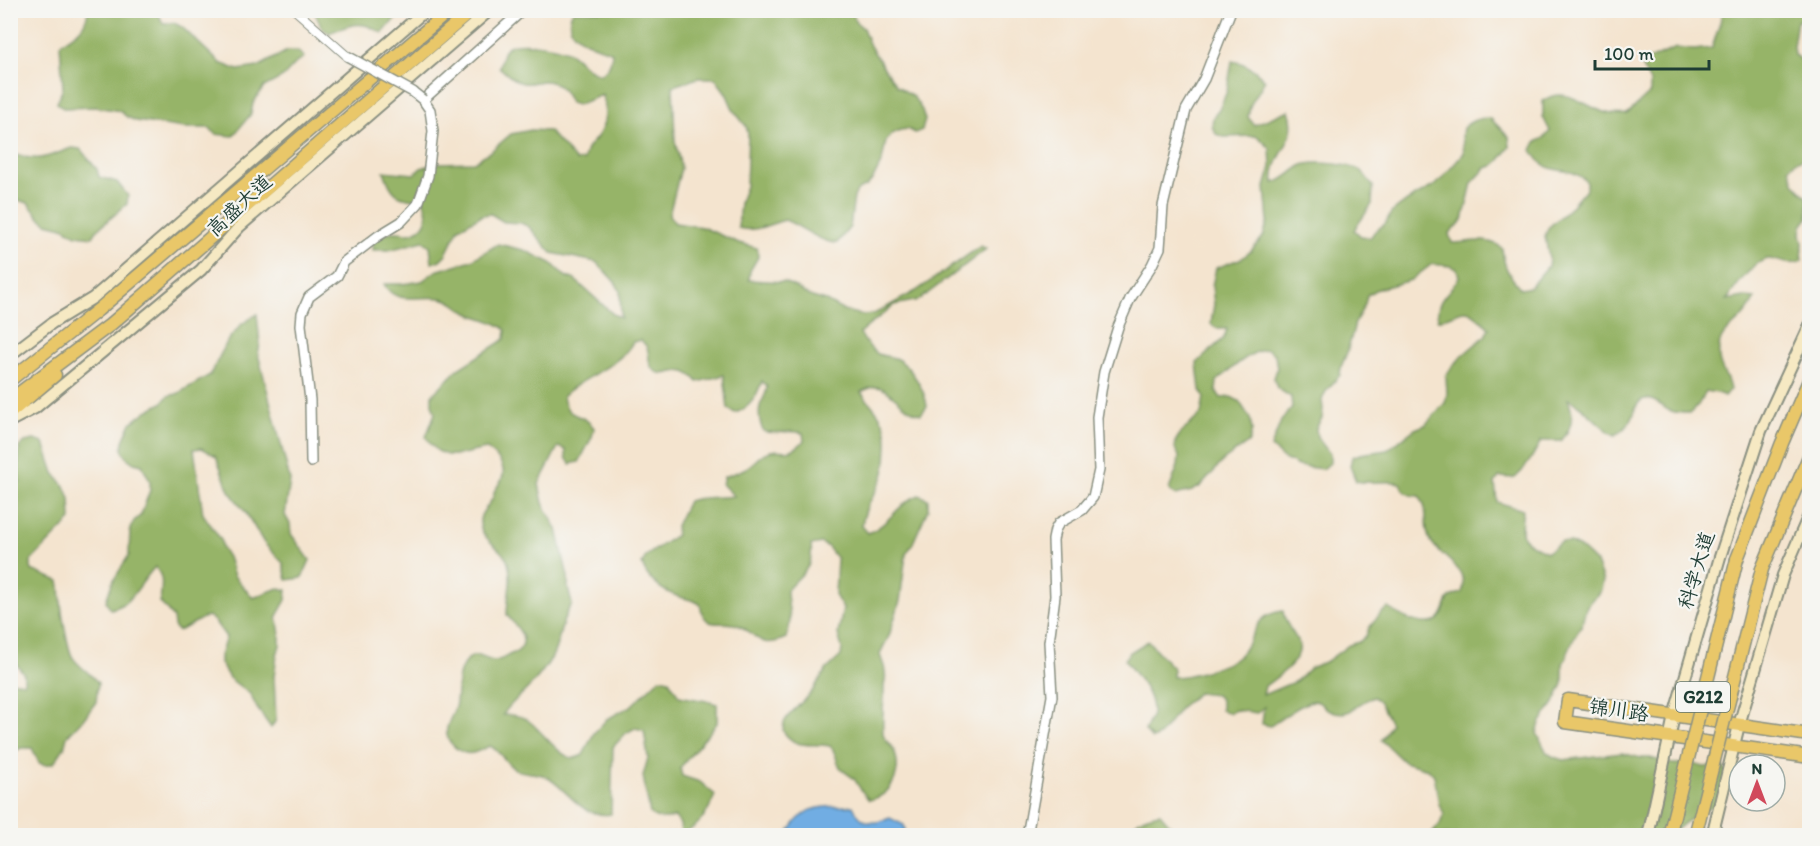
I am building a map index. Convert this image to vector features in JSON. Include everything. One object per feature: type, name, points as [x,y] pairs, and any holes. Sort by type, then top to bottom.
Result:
[{"type":"main road","name":"高盛大道","points":[[10,354],[52,323],[93,298],[426,10]]},
{"type":"main road","name":"高盛大道","points":[[10,380],[98,310],[450,10]]},
{"type":"main road","name":"高盛大道","points":[[10,400],[110,325],[472,10]]},
{"type":"main road","name":"高盛大道","points":[[10,421],[35,408],[201,270],[239,227],[490,10]]},
{"type":"main road","points":[[10,369],[98,310]]},
{"type":"main road","points":[[10,413],[31,397],[110,325]]},
{"type":"main road","name":"科学大道","points":[[1648,836],[1674,716],[1720,557],[1761,431],[1809,325]]},
{"type":"main road","name":"科学大道","points":[[1670,836],[1737,559],[1809,378]]},
{"type":"main road","name":"G212","points":[[1695,836],[1762,568],[1809,455]]},
{"type":"main road","points":[[1712,836],[1739,725],[1783,575],[1809,513]]},
{"type":"main road","name":"锦川路","points":[[1809,735],[1568,700],[1566,722],[1809,757]]},
{"type":"street","points":[[295,10],[347,56],[413,92],[423,100],[430,110],[433,131],[428,176],[418,204],[401,222],[344,262],[337,276],[309,297],[302,313],[301,325],[310,400],[311,462]]},
{"type":"street","points":[[423,100],[523,10]]},
{"type":"street","points":[[1027,836],[1052,696],[1049,642],[1055,596],[1053,540],[1055,530],[1059,523],[1082,510],[1093,497],[1099,470],[1096,417],[1104,372],[1118,327],[1130,299],[1160,248],[1163,206],[1186,110],[1204,79],[1231,10]]},
{"type":"green space","points":[[88,11],[161,11],[159,15],[163,23],[174,23],[182,27],[220,63],[238,70],[258,67],[287,51],[297,51],[304,57],[283,77],[264,87],[253,103],[251,114],[233,136],[215,134],[210,128],[184,128],[136,121],[120,111],[96,107],[63,108],[57,103],[63,88],[60,44],[82,27]]},
{"type":"green space","points":[[314,11],[408,11],[394,20],[383,33],[369,26],[355,25],[329,33],[322,28]]},
{"type":"green space","points":[[573,11],[852,11],[856,22],[863,28],[870,46],[886,71],[897,86],[913,96],[925,120],[922,130],[915,133],[908,129],[900,130],[886,141],[882,161],[873,179],[867,186],[858,190],[854,197],[850,227],[837,243],[824,240],[785,220],[756,229],[738,228],[740,202],[746,186],[748,134],[746,126],[734,111],[726,93],[715,78],[698,78],[673,86],[675,141],[681,168],[669,215],[675,223],[702,227],[757,248],[758,257],[750,271],[749,280],[784,282],[844,311],[864,315],[874,314],[916,291],[981,246],[986,249],[919,300],[894,305],[860,333],[875,352],[897,359],[907,367],[920,386],[927,406],[921,414],[907,408],[886,390],[875,387],[861,392],[881,418],[887,442],[884,473],[865,511],[862,526],[868,533],[882,525],[899,508],[919,495],[928,499],[928,509],[906,554],[900,601],[889,636],[880,654],[885,675],[883,733],[894,750],[897,769],[889,789],[877,798],[869,800],[855,780],[840,767],[830,746],[799,743],[793,741],[783,731],[784,722],[790,714],[811,693],[826,670],[841,656],[842,648],[838,634],[843,609],[835,595],[837,559],[828,547],[821,543],[811,545],[808,565],[802,575],[787,590],[790,619],[786,638],[770,643],[760,640],[740,626],[711,622],[702,613],[700,604],[666,591],[651,580],[644,570],[642,564],[646,556],[676,535],[676,526],[688,501],[698,498],[734,496],[722,484],[724,477],[746,468],[765,453],[775,450],[792,450],[804,441],[803,433],[763,431],[759,409],[767,387],[762,381],[749,404],[735,413],[728,409],[724,375],[698,382],[685,372],[659,373],[650,365],[647,347],[641,340],[633,342],[618,359],[563,396],[571,413],[585,419],[594,428],[592,437],[579,462],[570,464],[566,457],[566,450],[558,447],[539,484],[543,503],[557,529],[572,604],[565,617],[552,657],[526,691],[503,715],[524,718],[563,754],[575,758],[583,755],[594,733],[607,719],[631,706],[660,678],[669,680],[679,696],[717,704],[717,723],[680,768],[682,776],[700,782],[715,795],[710,807],[698,824],[681,833],[680,824],[675,817],[662,819],[650,814],[643,776],[648,758],[644,730],[635,728],[626,733],[613,747],[611,814],[591,812],[545,776],[513,768],[490,746],[468,753],[458,750],[448,738],[447,728],[455,706],[458,679],[464,663],[475,656],[494,661],[500,660],[518,651],[523,641],[520,632],[507,615],[510,581],[507,560],[487,539],[480,523],[482,513],[493,498],[501,480],[502,466],[487,449],[446,455],[432,446],[426,437],[435,413],[432,395],[458,369],[505,339],[506,330],[493,322],[468,313],[448,300],[433,297],[402,297],[389,291],[384,284],[422,281],[436,271],[472,260],[498,244],[524,250],[551,263],[621,318],[620,291],[615,282],[596,262],[552,253],[529,227],[521,223],[504,222],[491,214],[482,215],[459,228],[446,254],[440,260],[432,263],[430,246],[423,241],[389,250],[373,250],[373,241],[390,232],[409,233],[420,229],[427,216],[423,200],[398,195],[390,186],[384,171],[414,174],[421,168],[438,163],[474,162],[511,134],[531,130],[549,131],[576,161],[584,160],[588,147],[603,125],[605,110],[602,95],[577,105],[570,103],[563,91],[552,82],[519,82],[499,67],[505,49],[517,44],[526,44],[564,50],[574,55],[590,70],[600,74],[606,70],[612,52],[588,43],[574,34],[570,27]]},
{"type":"green space","points":[[1722,11],[1809,11],[1809,19],[1797,21],[1793,46],[1794,55],[1802,60],[1810,60],[1809,157],[1795,162],[1789,168],[1795,184],[1808,198],[1808,218],[1802,226],[1801,234],[1802,261],[1789,264],[1770,259],[1758,263],[1727,300],[1755,298],[1745,313],[1721,339],[1720,362],[1730,390],[1725,396],[1706,391],[1697,407],[1690,413],[1670,411],[1654,401],[1645,399],[1636,406],[1627,426],[1615,435],[1575,402],[1568,399],[1571,421],[1561,441],[1541,441],[1526,466],[1515,478],[1499,477],[1495,483],[1497,502],[1523,510],[1521,527],[1526,541],[1547,552],[1561,542],[1580,548],[1596,563],[1603,581],[1601,590],[1586,608],[1581,627],[1563,664],[1563,684],[1554,703],[1540,723],[1537,733],[1547,753],[1563,760],[1622,753],[1672,764],[1693,764],[1704,767],[1722,765],[1727,772],[1727,778],[1719,801],[1682,824],[1672,835],[1431,835],[1440,824],[1444,814],[1439,804],[1434,775],[1428,769],[1404,762],[1381,740],[1391,724],[1380,703],[1374,697],[1343,713],[1327,710],[1319,702],[1311,702],[1270,726],[1262,724],[1264,707],[1257,713],[1236,710],[1229,713],[1221,710],[1221,700],[1216,695],[1198,693],[1182,706],[1159,736],[1152,739],[1145,731],[1152,713],[1150,698],[1143,684],[1125,660],[1129,653],[1148,641],[1173,668],[1173,677],[1189,675],[1234,660],[1245,649],[1255,629],[1265,617],[1283,611],[1287,624],[1298,642],[1298,655],[1283,673],[1265,686],[1263,695],[1296,681],[1310,668],[1327,661],[1349,645],[1359,642],[1366,636],[1380,614],[1388,608],[1415,621],[1430,623],[1441,616],[1447,601],[1452,596],[1462,593],[1463,584],[1459,570],[1430,540],[1425,507],[1419,496],[1407,493],[1400,483],[1356,481],[1350,466],[1352,457],[1387,450],[1415,429],[1425,425],[1445,403],[1446,376],[1451,368],[1485,336],[1489,328],[1474,315],[1465,311],[1438,320],[1441,301],[1459,277],[1457,269],[1450,266],[1432,264],[1411,280],[1375,290],[1367,295],[1355,323],[1340,375],[1326,391],[1322,400],[1322,418],[1316,428],[1317,437],[1330,454],[1330,463],[1323,469],[1298,466],[1282,458],[1271,447],[1281,421],[1292,407],[1291,397],[1277,388],[1274,378],[1277,369],[1275,355],[1267,349],[1247,357],[1217,381],[1216,391],[1221,398],[1231,397],[1239,401],[1250,418],[1252,430],[1249,442],[1224,460],[1201,486],[1175,495],[1169,490],[1178,466],[1179,456],[1175,449],[1175,442],[1201,414],[1204,397],[1200,390],[1197,363],[1224,338],[1227,329],[1218,329],[1211,324],[1214,304],[1212,286],[1216,268],[1242,258],[1251,251],[1263,237],[1268,221],[1265,187],[1271,167],[1270,148],[1257,136],[1223,137],[1216,134],[1212,126],[1213,117],[1219,110],[1227,91],[1232,61],[1250,67],[1265,80],[1250,106],[1248,117],[1254,125],[1289,110],[1292,121],[1291,131],[1276,164],[1274,183],[1306,164],[1340,165],[1361,171],[1373,186],[1372,204],[1354,230],[1361,236],[1370,238],[1385,224],[1391,213],[1437,184],[1464,153],[1463,128],[1475,120],[1490,118],[1509,137],[1510,147],[1499,161],[1486,168],[1472,183],[1463,220],[1449,234],[1452,243],[1485,241],[1497,244],[1502,248],[1507,270],[1521,289],[1530,287],[1548,266],[1545,236],[1548,228],[1586,189],[1586,181],[1579,175],[1545,165],[1532,150],[1536,142],[1550,131],[1543,117],[1543,101],[1551,96],[1567,96],[1607,113],[1627,114],[1650,93],[1650,82],[1642,67],[1648,60],[1676,48],[1694,50],[1712,48]]},
{"type":"green space","points":[[72,148],[80,149],[97,169],[99,177],[117,182],[128,196],[127,204],[98,229],[93,237],[76,235],[63,227],[47,223],[28,203],[11,198],[11,154],[42,158]]},
{"type":"green space","points":[[257,314],[260,344],[258,354],[290,480],[285,515],[290,524],[291,534],[310,560],[302,578],[287,580],[283,563],[264,543],[246,513],[229,491],[216,456],[202,448],[194,449],[203,514],[221,540],[234,576],[253,598],[278,588],[287,590],[286,600],[277,616],[280,645],[274,677],[276,720],[271,728],[250,694],[229,678],[220,663],[226,637],[216,623],[209,616],[177,631],[173,618],[160,602],[161,579],[155,567],[136,592],[124,603],[110,609],[106,601],[112,583],[129,555],[130,529],[141,515],[150,490],[150,481],[142,465],[127,458],[122,449],[131,423],[162,403],[168,396],[177,394],[210,375],[228,340],[242,324]]},
{"type":"green space","points":[[34,440],[44,443],[54,473],[66,488],[70,499],[71,520],[31,561],[31,570],[59,581],[63,620],[70,652],[98,683],[96,702],[67,736],[64,748],[54,763],[46,765],[39,763],[32,748],[21,748],[10,754],[11,681],[24,683],[24,674],[11,657],[11,487],[20,482],[19,447],[25,442]]},
{"type":"green space","points":[[1160,813],[1173,828],[1174,835],[1127,835],[1140,819]]},
{"type":"water","points":[[853,806],[860,817],[868,822],[890,818],[904,825],[906,835],[787,835],[800,817],[807,812],[822,807]]}]
